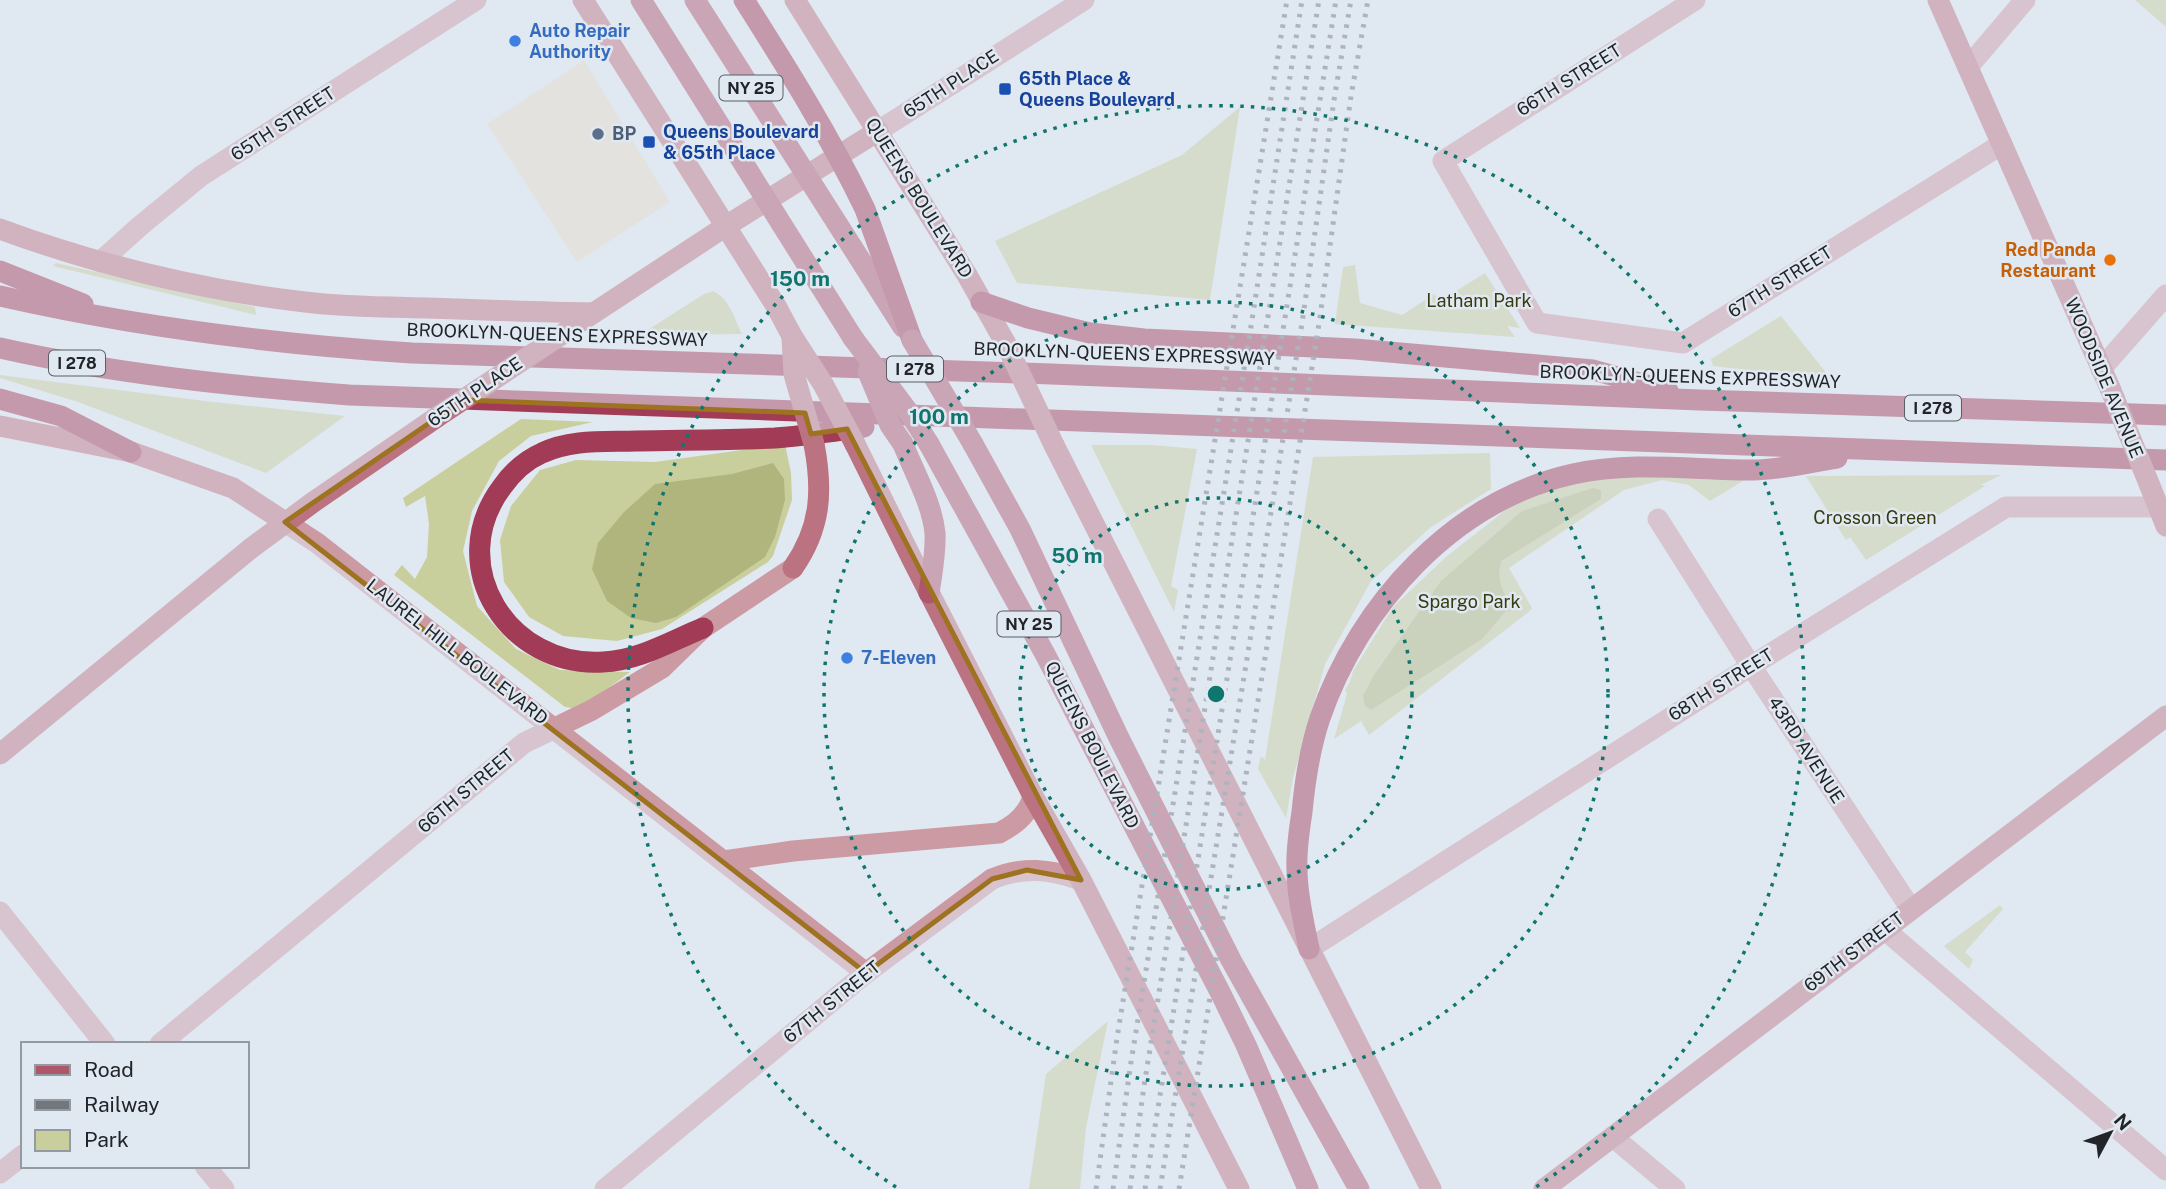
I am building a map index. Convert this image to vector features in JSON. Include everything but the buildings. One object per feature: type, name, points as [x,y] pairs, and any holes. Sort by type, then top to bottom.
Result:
[{"type":"highway","points":[[744,0],[839,155],[865,209],[912,340]]},
{"type":"highway","points":[[0,271],[131,323]]},
{"type":"highway","name":"BROOKLYN-QUEENS EXPRESSWAY","points":[[0,296],[131,323],[264,341],[412,353],[2166,415]]},
{"type":"highway","points":[[981,302],[1061,327],[1122,337],[1356,349],[1593,370],[1700,400]]},
{"type":"highway","name":"I 278","points":[[0,348],[61,361],[204,383],[349,396],[2166,460]]},
{"type":"highway","points":[[0,399],[61,416],[131,452]]},
{"type":"highway","points":[[703,628],[620,661],[601,663],[581,662],[540,649],[523,639],[508,625],[486,591],[479,554],[481,535],[493,500],[509,478],[527,462],[555,447],[573,443],[777,438],[937,418]]},
{"type":"highway","points":[[1310,949],[1299,896],[1297,870],[1310,755],[1320,719],[1349,653],[1368,623],[1392,591],[1437,545],[1479,512],[1502,499],[1571,475],[1629,466],[1756,470],[1891,450]]},
{"type":"main road","name":"QUEENS BOULEVARD","points":[[641,0],[853,338],[929,444],[1006,581],[1222,996],[1257,1069],[1308,1189]]},
{"type":"main road","name":"QUEENS BOULEVARD","points":[[695,0],[912,340],[973,444],[1020,529],[1119,738],[1231,960],[1359,1189]]},
{"type":"main road","points":[[853,338],[890,425],[903,444],[932,515],[935,544],[929,593]]},
{"type":"street","name":"65TH STREET","points":[[100,262],[201,176],[476,0]]},
{"type":"street","points":[[583,0],[776,306],[822,384],[1033,796],[1081,880],[1239,1189]]},
{"type":"street","name":"QUEENS BOULEVARD","points":[[795,0],[967,275],[1006,344],[1054,445],[1431,1189]]},
{"type":"street","name":"65TH PLACE","points":[[0,754],[285,522],[592,313],[1084,0]]},
{"type":"street","name":"66TH STREET","points":[[1537,323],[1443,161],[1695,0]]},
{"type":"street","name":"WOODSIDE AVENUE","points":[[1938,0],[2106,378],[2162,517]]},
{"type":"street","points":[[1968,67],[2025,0]]},
{"type":"street","name":"67TH STREET","points":[[1537,323],[1683,343],[2002,144]]},
{"type":"street","points":[[0,229],[100,262],[194,284],[304,302],[592,313]]},
{"type":"street","points":[[2106,378],[2166,295]]},
{"type":"street","name":"66TH STREET","points":[[162,1042],[524,743],[592,710],[662,668],[703,628],[793,568],[811,535],[818,507],[819,474],[814,444],[794,373],[792,336]]},
{"type":"street","name":"LAUREL HILL BOULEVARD","points":[[0,426],[131,452],[233,488],[317,543],[866,973]]},
{"type":"street","name":"68TH STREET","points":[[1310,949],[1751,666],[2006,507],[2162,517]]},
{"type":"street","name":"43RD AVENUE","points":[[1658,519],[1911,909]]},
{"type":"street","name":"69TH STREET","points":[[1544,1189],[2166,716]]},
{"type":"street","points":[[724,861],[793,850],[999,833],[1026,812],[1033,796]]},
{"type":"street","name":"67TH STREET","points":[[616,1186],[866,973],[992,878],[1027,870],[1046,871],[1081,880]]},
{"type":"street","points":[[0,912],[103,1042]]},
{"type":"street","points":[[1884,929],[2166,1170]]},
{"type":"street","points":[[1613,1137],[1675,1189]]},
{"type":"street","points":[[0,1173],[21,1157]]},
{"type":"street","points":[[207,1168],[224,1189]]},
{"type":"highlighted area","points":[[463,400],[805,413],[811,434],[847,429],[1081,880],[1027,870],[992,879],[866,973],[285,522]]},
{"type":"shaded area","points":[[584,60],[670,202],[577,262],[487,124]]},
{"type":"green space","points":[[2135,0],[2166,0],[2166,27]]},
{"type":"green space","points":[[1240,107],[1210,300],[1017,283],[995,241],[1182,155]]},
{"type":"green space","points":[[56,263],[255,307],[256,315],[53,266]]},
{"type":"green space","name":"Latham Park","points":[[1355,265],[1360,303],[1402,315],[1434,294],[1440,301],[1485,273],[1520,328],[1507,326],[1515,337],[1335,324],[1343,267]]},
{"type":"green space","points":[[713,291],[728,304],[742,334],[640,335],[704,294]]},
{"type":"green space","points":[[1781,316],[1831,379],[1713,366],[1711,359]]},
{"type":"green space","points":[[0,375],[345,416],[266,473],[78,402],[0,378]]},
{"type":"green space","points":[[521,419],[593,422],[531,436],[499,461],[472,511],[463,551],[477,606],[516,649],[560,670],[630,672],[580,709],[565,707],[394,575],[402,565],[415,579],[427,557],[429,524],[425,496],[406,507],[403,498]]},
{"type":"green space","points":[[785,444],[791,473],[792,500],[773,556],[768,562],[662,629],[617,641],[563,636],[529,617],[504,582],[500,540],[511,506],[540,470],[576,460],[655,462]]},
{"type":"green space","points":[[1091,445],[1153,445],[1197,449],[1171,586],[1178,590],[1174,612]]},
{"type":"green space","points":[[1490,453],[1491,489],[1431,527],[1371,581],[1325,664],[1293,778],[1286,818],[1258,769],[1261,756],[1265,760],[1313,457]]},
{"type":"green space","points":[[773,463],[784,479],[785,500],[775,537],[765,557],[676,617],[656,623],[631,618],[607,601],[592,569],[598,543],[623,513],[655,484],[732,474]]},
{"type":"green space","name":"Crosson Green","points":[[2001,475],[1981,485],[1985,486],[1866,560],[1850,537],[1846,540],[1806,476]]},
{"type":"green space","name":"Spargo Park","points":[[1751,476],[1710,501],[1689,485],[1662,480],[1624,490],[1509,568],[1532,608],[1530,611],[1369,735],[1361,721],[1334,739],[1347,694],[1345,690],[1353,671],[1393,607],[1446,557],[1507,509],[1569,480]]},
{"type":"green space","points":[[1593,488],[1601,490],[1601,499],[1501,561],[1500,581],[1514,610],[1505,612],[1482,639],[1371,710],[1365,706],[1363,696],[1374,675],[1441,581],[1522,511]]},
{"type":"green space","points":[[2000,905],[2003,909],[1965,952],[1973,960],[1969,969],[1944,946]]},
{"type":"green space","points":[[1108,1021],[1086,1127],[1080,1189],[1029,1189],[1046,1074]]},
{"type":"railway","points":[[1096,1189],[1117,1038],[1287,0]]},
{"type":"railway","points":[[1113,1189],[1131,1062],[1302,0]]},
{"type":"railway","points":[[1130,1189],[1144,1086],[1319,0]]},
{"type":"railway","points":[[1145,1189],[1336,0]]},
{"type":"railway","points":[[1160,1189],[1302,323],[1351,0]]},
{"type":"railway","points":[[1179,1189],[1319,324],[1351,96],[1368,0]]},
{"type":"place","name":"Auto Repair Authority","points":[[515,41]]},
{"type":"place","name":"65th Place & Queens Boulevard","points":[[1005,89]]},
{"type":"place","name":"BP","points":[[598,134]]},
{"type":"place","name":"Queens Boulevard & 65th Place","points":[[649,142]]},
{"type":"place","name":"Red Panda Restaurant","points":[[2110,260]]},
{"type":"place","name":"7-Eleven","points":[[847,658]]}]
